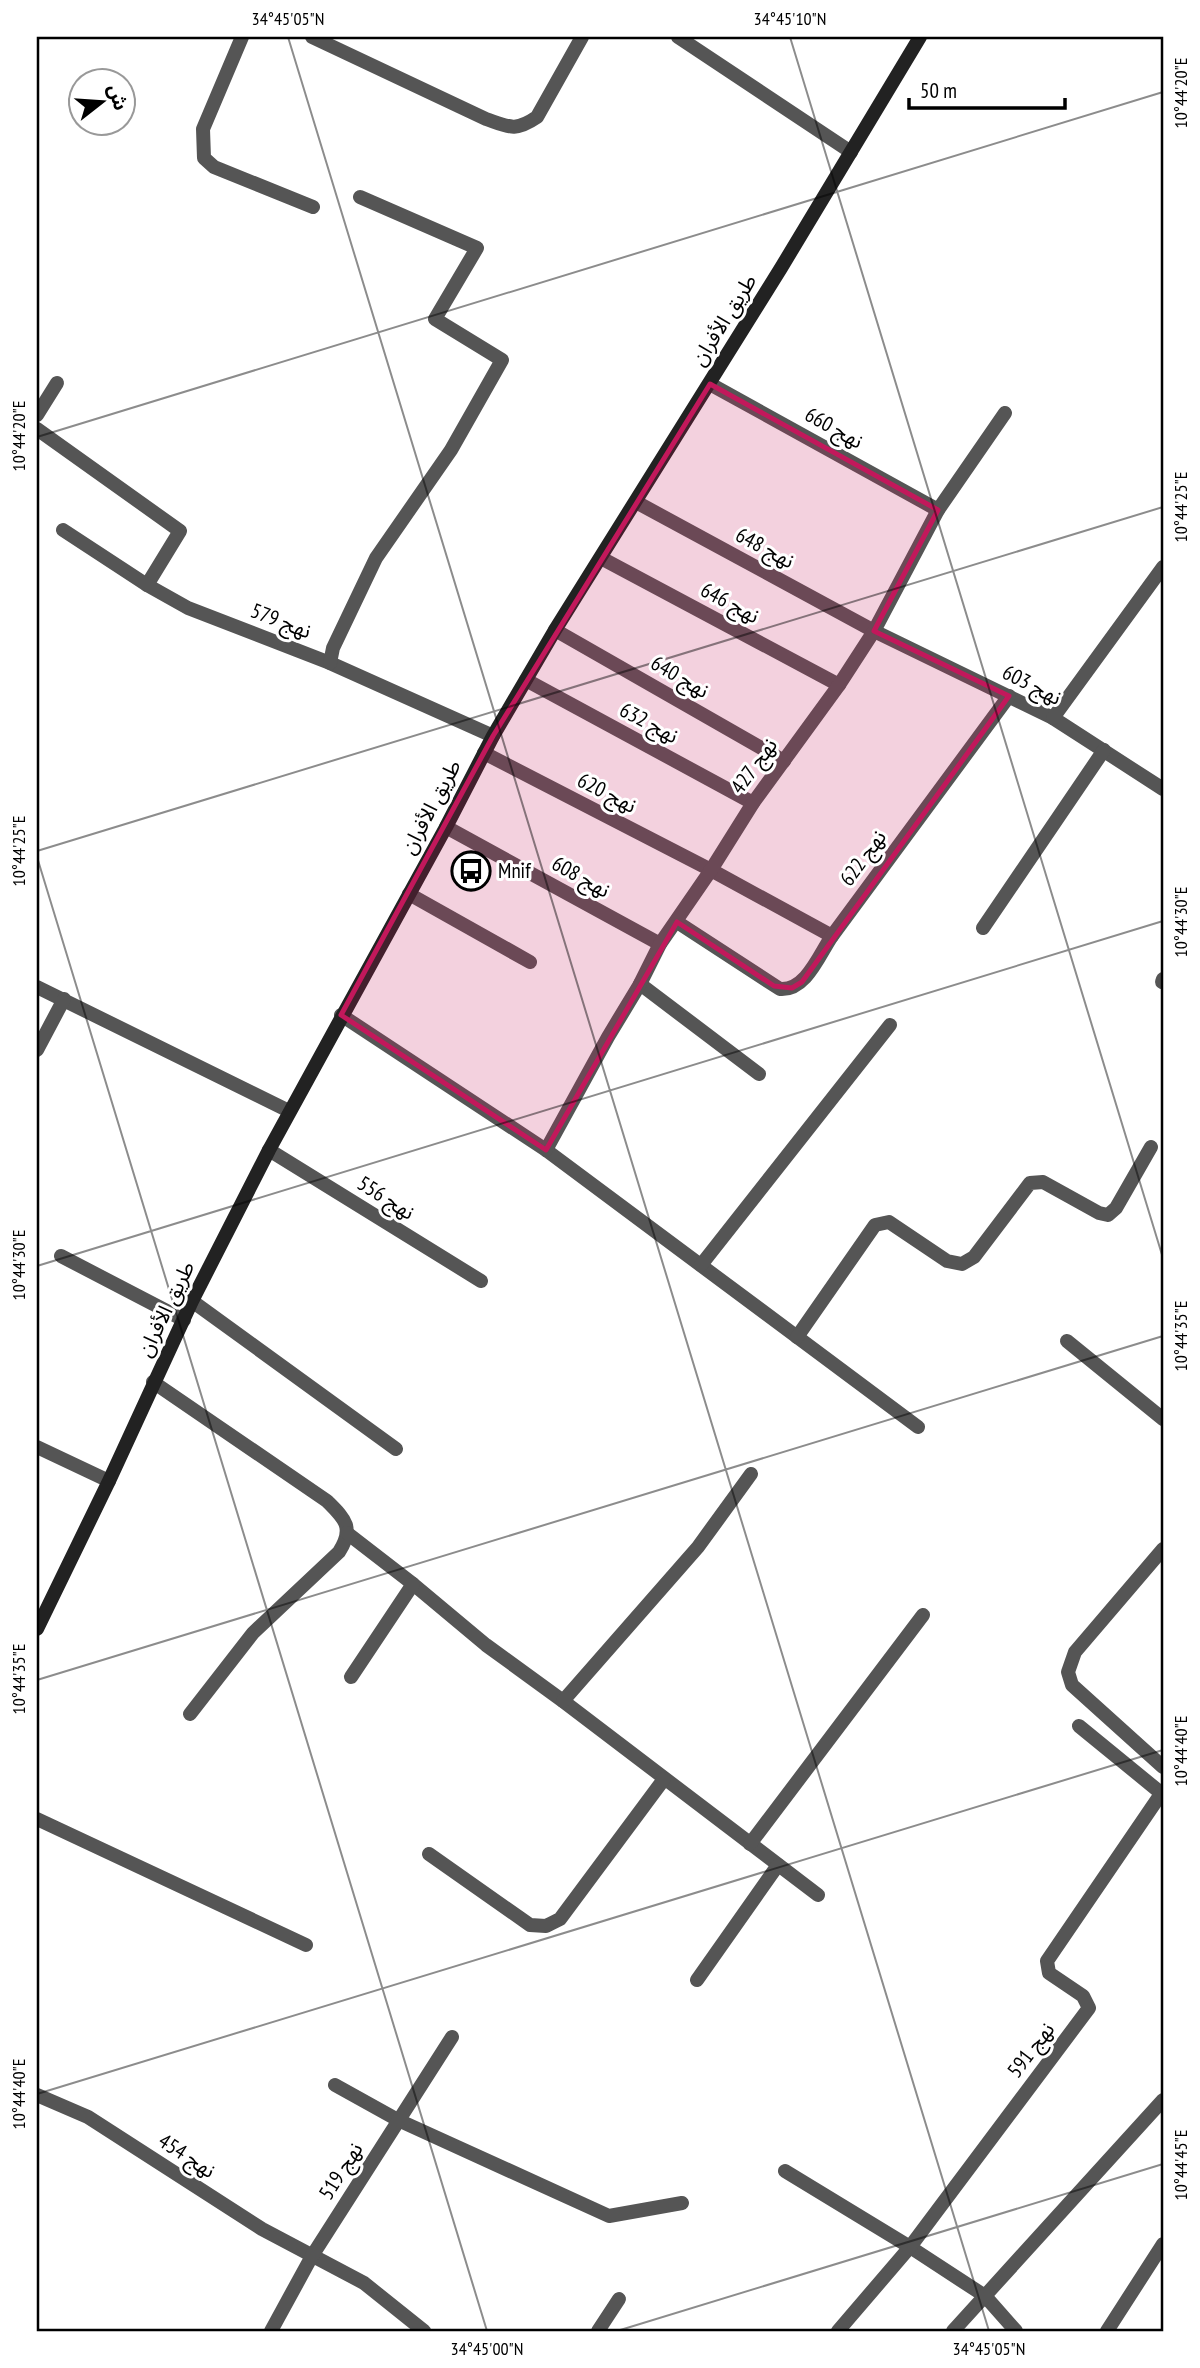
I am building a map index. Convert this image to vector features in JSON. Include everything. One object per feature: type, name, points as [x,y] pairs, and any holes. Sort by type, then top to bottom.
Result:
[{"type":"main road","name":"طريق الأفران","points":[[38,1620],[109,1481],[192,1301],[289,1111],[446,827],[493,736],[555,630],[710,384],[920,37]]},
{"type":"street","points":[[242,37],[203,129],[204,158],[214,167],[313,207]]},
{"type":"street","points":[[312,37],[486,119],[514,128],[537,117],[582,37]]},
{"type":"street","points":[[678,37],[851,152]]},
{"type":"street","points":[[330,663],[333,648],[376,558],[451,450],[502,360],[435,319],[477,248],[360,197]]},
{"type":"street","points":[[37,415],[57,383]]},
{"type":"street","name":"نهج 660","points":[[710,384],[938,510]]},
{"type":"street","name":"نهج 427","points":[[546,1150],[660,944],[712,870],[753,803],[839,685],[874,631],[938,510],[1005,413]]},
{"type":"street","points":[[37,429],[180,531],[147,585]]},
{"type":"street","name":"نهج 648","points":[[636,502],[874,631]]},
{"type":"street","name":"نهج 579","points":[[63,530],[147,585],[188,608],[330,663],[493,736]]},
{"type":"street","name":"نهج 646","points":[[601,558],[839,685]]},
{"type":"street","points":[[1053,718],[1163,567]]},
{"type":"street","name":"نهج 640","points":[[555,630],[784,761]]},
{"type":"street","name":"نهج 603","points":[[874,631],[1053,718],[1163,789]]},
{"type":"street","name":"نهج 632","points":[[526,680],[753,803]]},
{"type":"street","name":"نهج 622","points":[[677,922],[780,989],[792,988],[802,982],[832,936],[1009,696]]},
{"type":"street","points":[[983,929],[1104,751]]},
{"type":"street","name":"نهج 620","points":[[484,753],[712,870]]},
{"type":"street","name":"نهج 608","points":[[446,827],[660,944]]},
{"type":"street","points":[[712,870],[832,936]]},
{"type":"street","points":[[409,894],[530,962]]},
{"type":"street","points":[[640,984],[759,1074]]},
{"type":"street","points":[[37,987],[289,1111]]},
{"type":"street","points":[[37,1050],[64,999]]},
{"type":"street","points":[[341,1015],[546,1150],[918,1427]]},
{"type":"street","points":[[701,1265],[890,1026]]},
{"type":"street","points":[[797,1337],[875,1225],[890,1222],[947,1261],[962,1264],[974,1256],[1030,1183],[1042,1182],[1099,1213],[1108,1215],[1116,1208],[1151,1147]]},
{"type":"street","name":"نهج 556","points":[[269,1150],[481,1281]]},
{"type":"street","points":[[61,1256],[184,1320]]},
{"type":"street","points":[[192,1301],[396,1449]]},
{"type":"street","points":[[1066,1341],[1163,1419]]},
{"type":"street","points":[[153,1382],[327,1501],[347,1525],[347,1533],[339,1552],[253,1633],[190,1714]]},
{"type":"street","points":[[37,1447],[109,1481]]},
{"type":"street","points":[[563,1701],[698,1547],[751,1474]]},
{"type":"street","points":[[347,1533],[486,1645],[818,1895]]},
{"type":"street","points":[[1163,1549],[1075,1651],[1068,1672],[1072,1685],[1163,1767]]},
{"type":"street","points":[[351,1677],[413,1584]]},
{"type":"street","points":[[750,1844],[923,1615]]},
{"type":"street","points":[[1079,1726],[1162,1792]]},
{"type":"street","points":[[429,1854],[530,1925],[546,1926],[560,1919],[664,1779]]},
{"type":"street","name":"نهج 591","points":[[838,2331],[910,2247],[1089,2008],[1083,1996],[1049,1973],[1047,1961],[1162,1792]]},
{"type":"street","points":[[37,1819],[306,1945]]},
{"type":"street","points":[[697,1980],[778,1865]]},
{"type":"street","name":"نهج 519","points":[[271,2331],[312,2256],[452,2037]]},
{"type":"street","points":[[335,2085],[398,2120],[609,2216],[681,2203]]},
{"type":"street","name":"نهج 454","points":[[37,2095],[88,2117],[262,2229],[364,2283],[424,2331]]},
{"type":"street","points":[[953,2331],[1163,2100]]},
{"type":"street","points":[[785,2171],[910,2247],[985,2297],[1016,2331]]},
{"type":"street","points":[[1107,2331],[1163,2244]]},
{"type":"street","points":[[598,2331],[619,2299]]},
{"type":"highlighted area","points":[[710,384],[938,510],[874,631],[1009,696],[802,982],[792,988],[774,986],[677,922],[546,1150],[341,1015],[493,736]]},
{"type":"place","name":"Mnif","points":[[471,871]]}]
